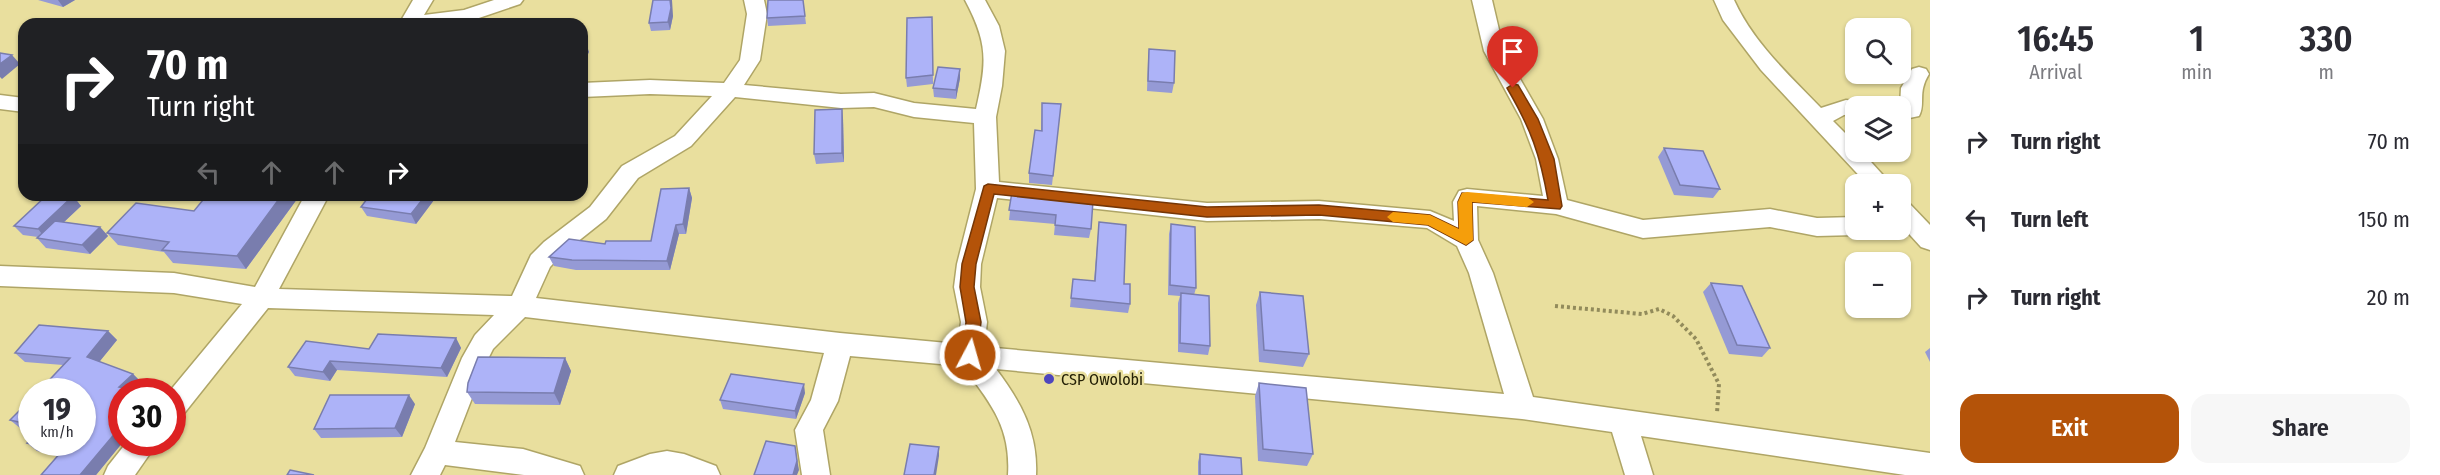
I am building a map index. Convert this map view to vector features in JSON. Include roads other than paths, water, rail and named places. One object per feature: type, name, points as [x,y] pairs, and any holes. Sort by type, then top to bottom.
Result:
[{"type":"street","points":[[412,18],[423,0]]},
{"type":"street","points":[[450,18],[467,16],[513,0]]},
{"type":"street","points":[[570,475],[523,462],[431,464],[471,366],[484,342],[520,306],[540,262],[553,248],[598,213],[630,172],[683,141],[730,90],[750,60],[757,14],[754,0]]},
{"type":"street","points":[[975,0],[989,26],[995,51],[992,86],[985,117],[988,189],[969,264],[967,287],[974,322],[970,355],[1013,415],[1023,444],[1022,475]]},
{"type":"street","points":[[1482,0],[1494,51],[1532,119],[1547,159],[1556,206]]},
{"type":"street","points":[[1724,0],[1733,20],[1768,65],[1871,174]]},
{"type":"street","points":[[1908,96],[1911,84],[1919,74]]},
{"type":"street","points":[[588,90],[631,87],[730,90],[841,101],[874,100],[914,110],[985,117]]},
{"type":"street","points":[[0,102],[18,104]]},
{"type":"street","points":[[1820,119],[1828,112],[1845,107]]},
{"type":"street","points":[[988,189],[1207,212],[1319,210],[1430,220],[1466,240]]},
{"type":"street","points":[[1522,407],[1481,273],[1466,240],[1465,202],[1467,197],[1556,206],[1643,229],[1770,218],[1817,226],[1845,226]]},
{"type":"street","points":[[186,391],[262,298],[313,201]]},
{"type":"street","points":[[6,282],[174,283],[262,298],[520,306],[840,344],[1522,407],[1930,465]]},
{"type":"street","points":[[816,475],[809,430],[824,401],[840,344]]},
{"type":"street","points":[[1623,423],[1639,475]]},
{"type":"street","points":[[118,475],[133,456]]},
{"type":"street","points":[[628,475],[663,462],[683,466],[706,475]]},
{"type":"place","name":"CSP Owolobi","points":[[1049,379]]}]
